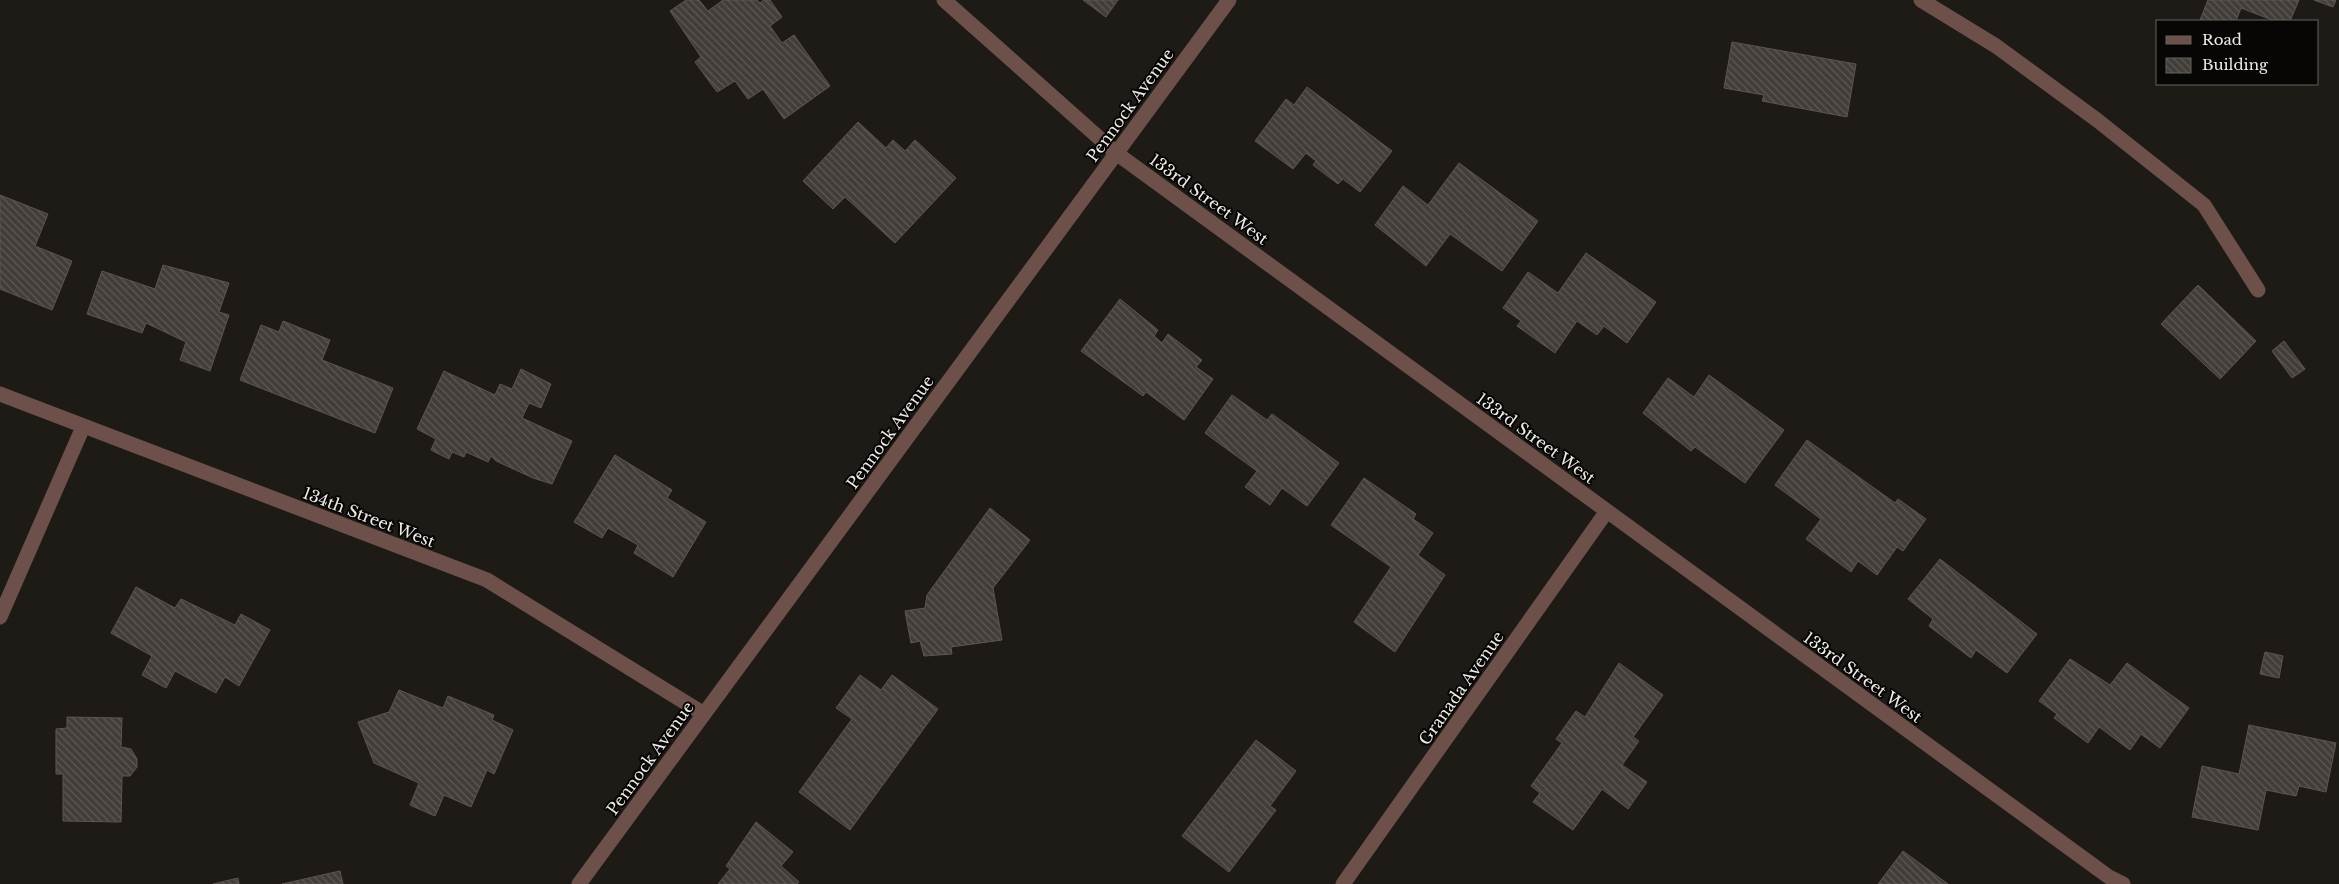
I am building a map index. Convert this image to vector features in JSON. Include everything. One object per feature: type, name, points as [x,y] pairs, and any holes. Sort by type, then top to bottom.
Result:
[{"type":"street","name":"133rd Street West","points":[[944,0],[1116,153],[1607,511],[2106,881],[2123,884]]},
{"type":"street","name":"Pennock Avenue","points":[[579,884],[1229,0]]},
{"type":"street","points":[[1921,0],[1996,46],[2097,120],[2204,205],[2258,290]]},
{"type":"street","name":"134th Street West","points":[[0,394],[487,580],[704,714]]},
{"type":"street","points":[[0,617],[83,427]]},
{"type":"street","name":"Granada Avenue","points":[[1343,884],[1607,511]]},
{"type":"building","points":[[686,0],[699,0],[708,11],[723,0],[757,0],[760,3],[764,0],[770,0],[782,17],[770,26],[782,43],[794,35],[830,86],[784,119],[763,89],[748,99],[735,81],[717,92],[695,62],[701,57],[670,11]]},
{"type":"building","points":[[1083,0],[1118,0],[1106,17]]},
{"type":"building","points":[[2208,0],[2299,0],[2290,20],[2272,20],[2241,8],[2236,20],[2200,20]]},
{"type":"building","points":[[2314,0],[2336,0],[2333,7]]},
{"type":"building","points":[[1732,42],[1856,64],[1847,117],[1762,101],[1764,95],[1724,88]]},
{"type":"building","points":[[1307,87],[1392,151],[1360,192],[1343,179],[1338,184],[1313,165],[1316,161],[1306,153],[1293,169],[1255,141],[1286,99],[1294,105]]},
{"type":"building","points":[[858,122],[886,148],[893,140],[905,151],[915,140],[956,178],[895,243],[845,197],[833,209],[803,181]]},
{"type":"building","points":[[1459,163],[1538,221],[1502,271],[1450,234],[1426,266],[1375,225],[1403,186],[1428,205]]},
{"type":"building","points":[[0,195],[48,214],[35,246],[72,261],[52,310],[0,289]]},
{"type":"building","points":[[1586,253],[1656,302],[1627,343],[1604,326],[1597,335],[1577,321],[1555,353],[1517,326],[1521,321],[1503,308],[1528,272],[1558,293]]},
{"type":"building","points":[[163,265],[229,283],[219,312],[229,315],[210,371],[180,360],[186,342],[146,323],[142,333],[87,314],[102,271],[155,289]]},
{"type":"building","points":[[2198,285],[2256,341],[2220,379],[2161,324]]},
{"type":"building","points":[[1120,299],[1158,330],[1154,336],[1162,343],[1168,334],[1202,360],[1196,367],[1213,379],[1184,420],[1146,392],[1143,396],[1081,351]]},
{"type":"building","points":[[283,321],[330,340],[322,360],[393,388],[375,433],[240,380],[261,325],[279,332]]},
{"type":"building","points":[[2284,341],[2305,369],[2292,378],[2272,351]]},
{"type":"building","points":[[521,369],[551,384],[541,408],[529,403],[522,418],[572,441],[552,484],[533,478],[496,461],[491,456],[488,462],[466,452],[464,457],[452,452],[449,459],[431,450],[436,439],[417,429],[444,371],[495,395],[500,384],[512,389]]},
{"type":"building","points":[[1709,375],[1784,430],[1745,483],[1695,447],[1691,451],[1643,413],[1668,378],[1694,397]]},
{"type":"building","points":[[1232,395],[1267,420],[1272,414],[1339,463],[1307,506],[1282,488],[1270,505],[1245,487],[1257,471],[1205,433]]},
{"type":"building","points":[[1807,440],[1895,503],[1898,499],[1926,519],[1903,551],[1897,547],[1877,575],[1858,561],[1851,572],[1806,539],[1821,519],[1775,485]]},
{"type":"building","points":[[615,455],[672,490],[667,498],[706,522],[673,577],[634,553],[638,545],[608,528],[602,538],[574,522]]},
{"type":"building","points":[[1364,478],[1416,514],[1413,519],[1433,533],[1418,555],[1445,575],[1395,652],[1354,622],[1391,567],[1331,525]]},
{"type":"building","points":[[990,508],[1030,540],[993,588],[1002,640],[951,647],[952,654],[924,656],[920,641],[911,643],[905,611],[925,608],[927,595]]},
{"type":"building","points":[[1940,559],[2037,634],[2007,673],[1976,650],[1971,658],[1929,626],[1933,619],[1908,599]]},
{"type":"building","points":[[136,587],[175,608],[181,599],[235,625],[241,614],[270,630],[239,686],[225,677],[216,693],[175,671],[166,688],[142,675],[152,656],[111,633]]},
{"type":"building","points":[[2265,652],[2283,656],[2279,678],[2260,674]]},
{"type":"building","points":[[2070,659],[2110,685],[2127,663],[2189,708],[2160,748],[2141,734],[2130,750],[2099,727],[2088,743],[2054,718],[2057,714],[2039,701]]},
{"type":"building","points":[[1619,663],[1663,695],[1633,737],[1639,741],[1622,765],[1647,782],[1628,809],[1602,789],[1573,830],[1533,802],[1540,793],[1531,786],[1562,743],[1556,739],[1576,711],[1585,717]]},
{"type":"building","points":[[860,675],[881,690],[892,675],[938,709],[850,830],[799,792],[852,719],[836,708]]},
{"type":"building","points":[[399,690],[443,708],[448,696],[494,715],[492,720],[513,730],[494,774],[487,770],[471,807],[444,795],[435,816],[410,805],[419,783],[374,763],[358,722],[389,712]]},
{"type":"building","points":[[67,717],[122,718],[121,747],[131,749],[137,759],[137,767],[130,776],[122,776],[121,822],[63,821],[63,774],[56,774],[56,729],[67,728]]},
{"type":"building","points":[[2249,725],[2336,743],[2326,792],[2299,786],[2296,796],[2266,790],[2258,830],[2192,817],[2202,766],[2239,774]]},
{"type":"building","points":[[1256,740],[1296,771],[1270,806],[1276,810],[1229,872],[1182,836]]},
{"type":"building","points":[[756,822],[793,852],[781,866],[799,882],[797,884],[718,884],[730,869],[726,866]]},
{"type":"building","points":[[1903,851],[1948,884],[1878,884]]},
{"type":"building","points":[[340,871],[343,884],[282,884]]},
{"type":"building","points":[[238,878],[239,884],[213,884]]}]
